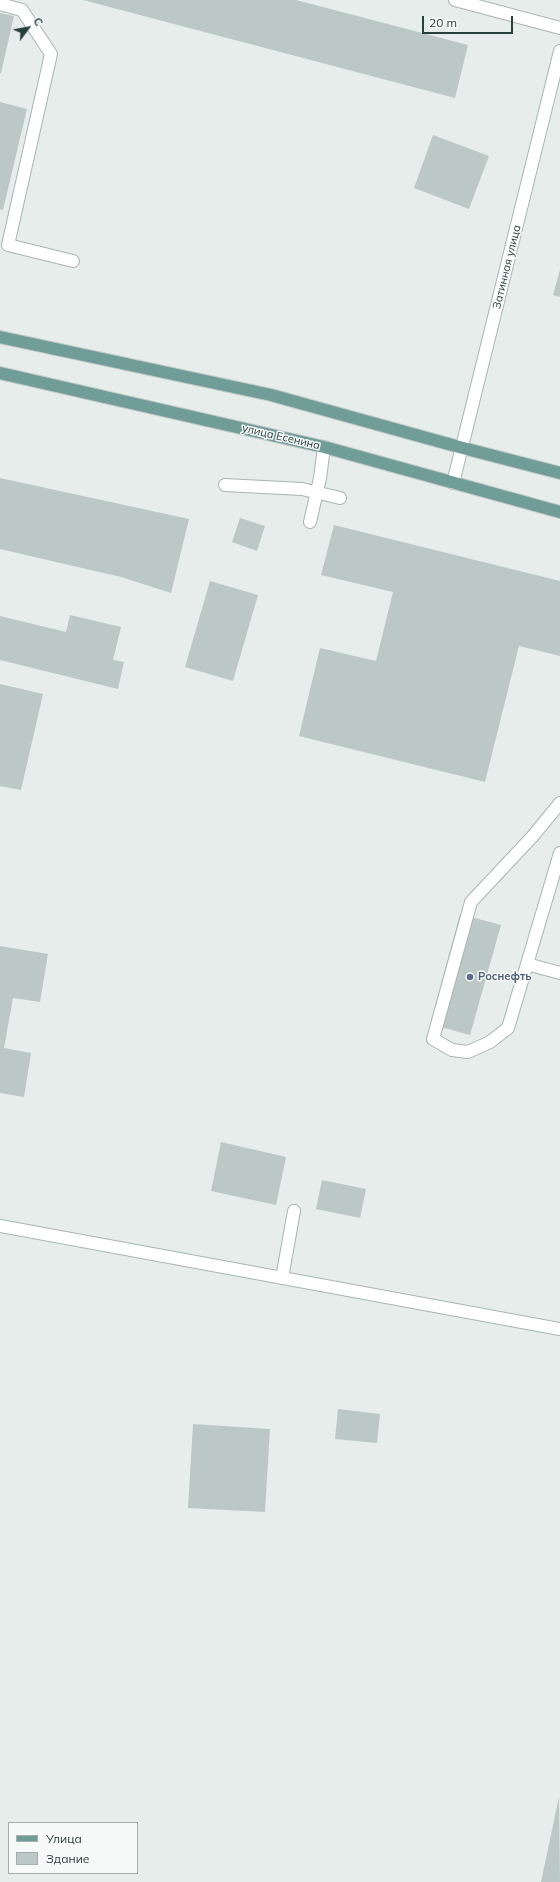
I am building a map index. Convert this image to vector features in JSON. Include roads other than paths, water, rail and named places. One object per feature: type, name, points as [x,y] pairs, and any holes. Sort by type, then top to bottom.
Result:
[{"type":"main road","points":[[0,337],[271,395],[560,473]]},
{"type":"main road","name":"улица Есенина","points":[[0,373],[324,447],[560,512]]},
{"type":"street","points":[[455,0],[560,28]]},
{"type":"street","points":[[0,4],[22,10],[51,54],[4,245],[73,261]]},
{"type":"street","name":"Затинная улица","points":[[453,483],[463,448],[560,51]]},
{"type":"street","points":[[310,522],[324,447]]},
{"type":"street","points":[[225,485],[302,490],[340,498]]},
{"type":"street","points":[[560,803],[532,836],[471,902],[433,1039],[452,1050],[468,1052],[490,1042],[508,1028],[560,853]]},
{"type":"street","points":[[526,964],[560,973]]},
{"type":"street","points":[[282,1278],[294,1211]]},
{"type":"street","points":[[0,1226],[560,1328]]},
{"type":"place","name":"Роснефть","points":[[470,977]]}]
